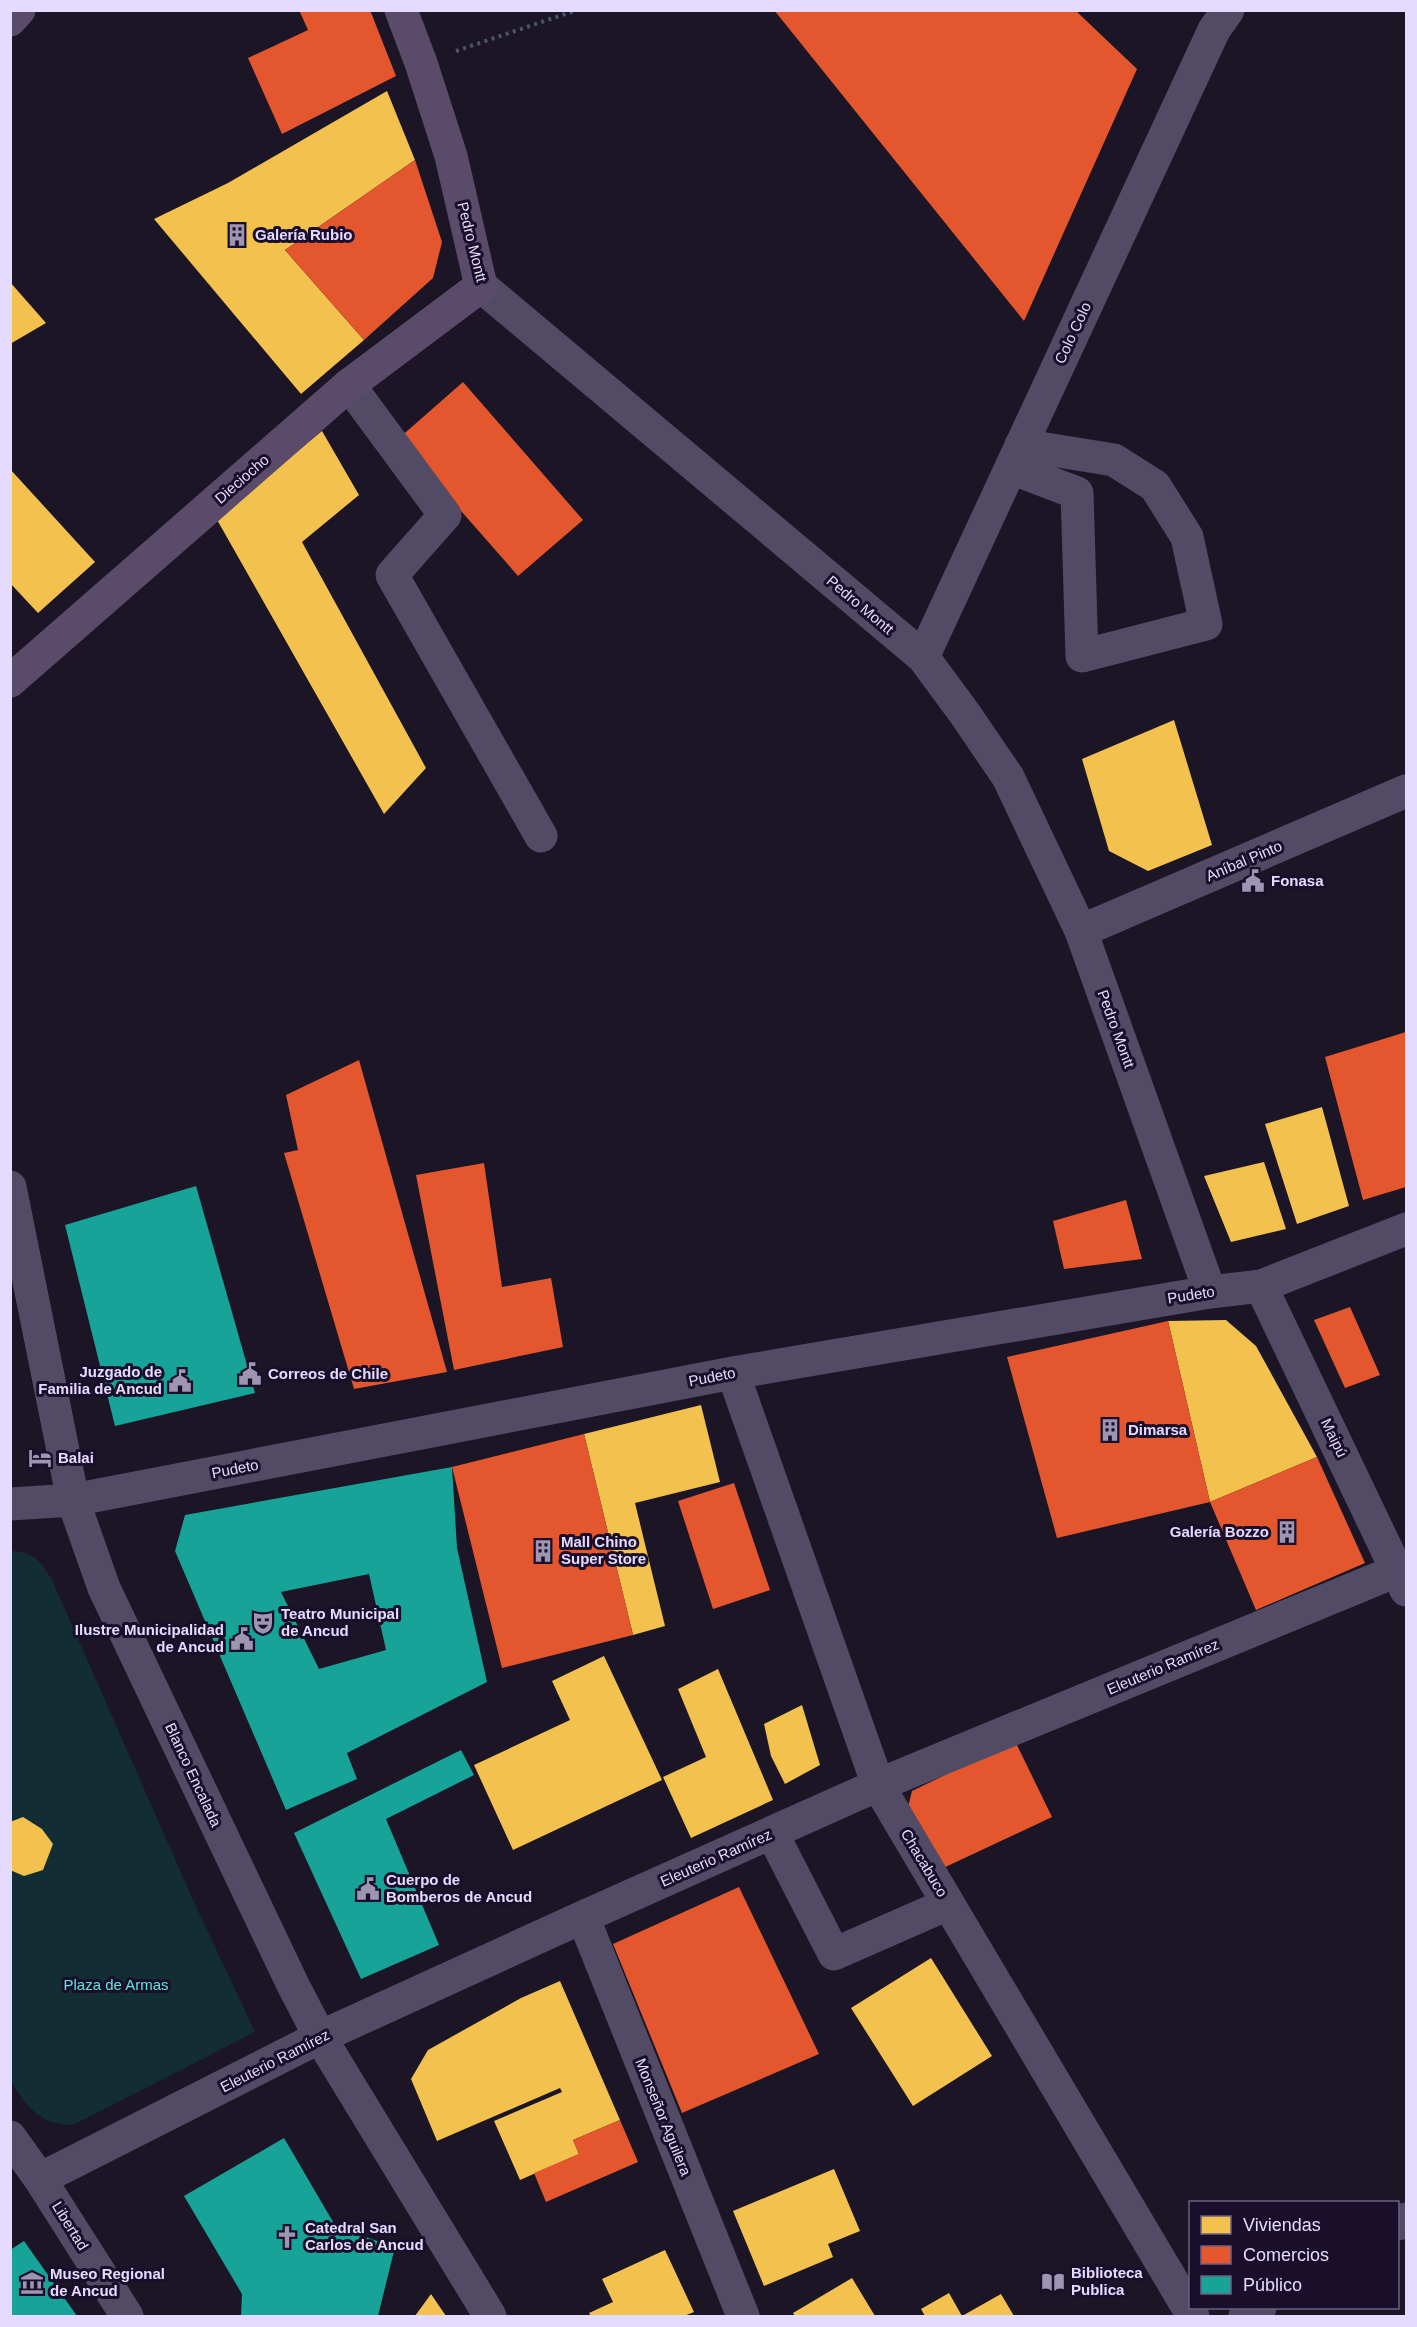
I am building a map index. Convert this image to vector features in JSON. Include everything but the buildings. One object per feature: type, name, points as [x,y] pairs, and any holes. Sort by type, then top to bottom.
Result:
[{"type":"main road","points":[[10,20],[19,10]]},
{"type":"main road","name":"Pedro Montt","points":[[401,10],[422,63],[451,156],[481,286]]},
{"type":"main road","name":"Dieciocho","points":[[10,681],[349,385],[481,286]]},
{"type":"street","name":"Colo Colo","points":[[923,657],[1214,30],[1228,10]]},
{"type":"street","name":"Pedro Montt","points":[[481,286],[923,657],[965,714],[1008,777],[1081,931],[1210,1292]]},
{"type":"street","points":[[349,385],[445,514],[392,575],[540,836]]},
{"type":"street","points":[[1016,456],[1114,460],[1155,486],[1187,537],[1206,624],[1082,656],[1077,493],[1016,456]]},
{"type":"street","name":"Aníbal Pinto","points":[[1081,931],[1407,791]]},
{"type":"street","name":"Blanco Encalada","points":[[10,1187],[73,1500],[104,1588],[292,1985],[320,2037],[490,2316]]},
{"type":"street","name":"Pudeto","points":[[10,1504],[73,1500],[733,1373],[1210,1292],[1261,1286],[1407,1229]]},
{"type":"street","name":"Maipú","points":[[1261,1286],[1403,1577]]},
{"type":"street","name":"Chacabuco","points":[[733,1373],[878,1785],[1193,2316]]},
{"type":"street","name":"Eleuterio Ramírez","points":[[40,2179],[320,2037],[878,1785],[1363,1584],[1403,1577]]},
{"type":"street","points":[[772,1833],[834,1954],[948,1904]]},
{"type":"street","name":"Monseñor Aguilera","points":[[583,1917],[743,2316]]},
{"type":"street","name":"Libertad","points":[[10,2137],[40,2179],[127,2316]]},
{"type":"path","points":[[422,63],[577,10]]},
{"type":"green space","name":"Plaza de Armas","points":[[11,1551],[25,1553],[36,1558],[52,1580],[193,1900],[255,2032],[73,2125],[52,2122],[43,2118],[30,2107],[11,2082]]},
{"type":"place","name":"Galería Rubio","points":[[237,235]]},
{"type":"place","name":"Fonasa","points":[[1253,881]]},
{"type":"place","name":"Correos de Chile","points":[[250,1374]]},
{"type":"place","name":"Juzgado de Familia de Ancud","points":[[180,1381]]},
{"type":"place","name":"Dimarsa","points":[[1110,1430]]},
{"type":"place","name":"Balai","points":[[40,1458]]},
{"type":"place","name":"Galería Bozzo","points":[[1287,1532]]},
{"type":"place","name":"Mall Chino Super Store","points":[[543,1551]]},
{"type":"place","name":"Teatro Municipal de Ancud","points":[[263,1623]]},
{"type":"place","name":"Ilustre Municipalidad de Ancud","points":[[242,1639]]},
{"type":"place","name":"Cuerpo de Bomberos de Ancud","points":[[368,1889]]},
{"type":"place","name":"Catedral San Carlos de Ancud","points":[[287,2237]]},
{"type":"place","name":"Biblioteca Publica","points":[[1053,2282]]},
{"type":"place","name":"Museo Regional de Ancud","points":[[32,2283]]}]
